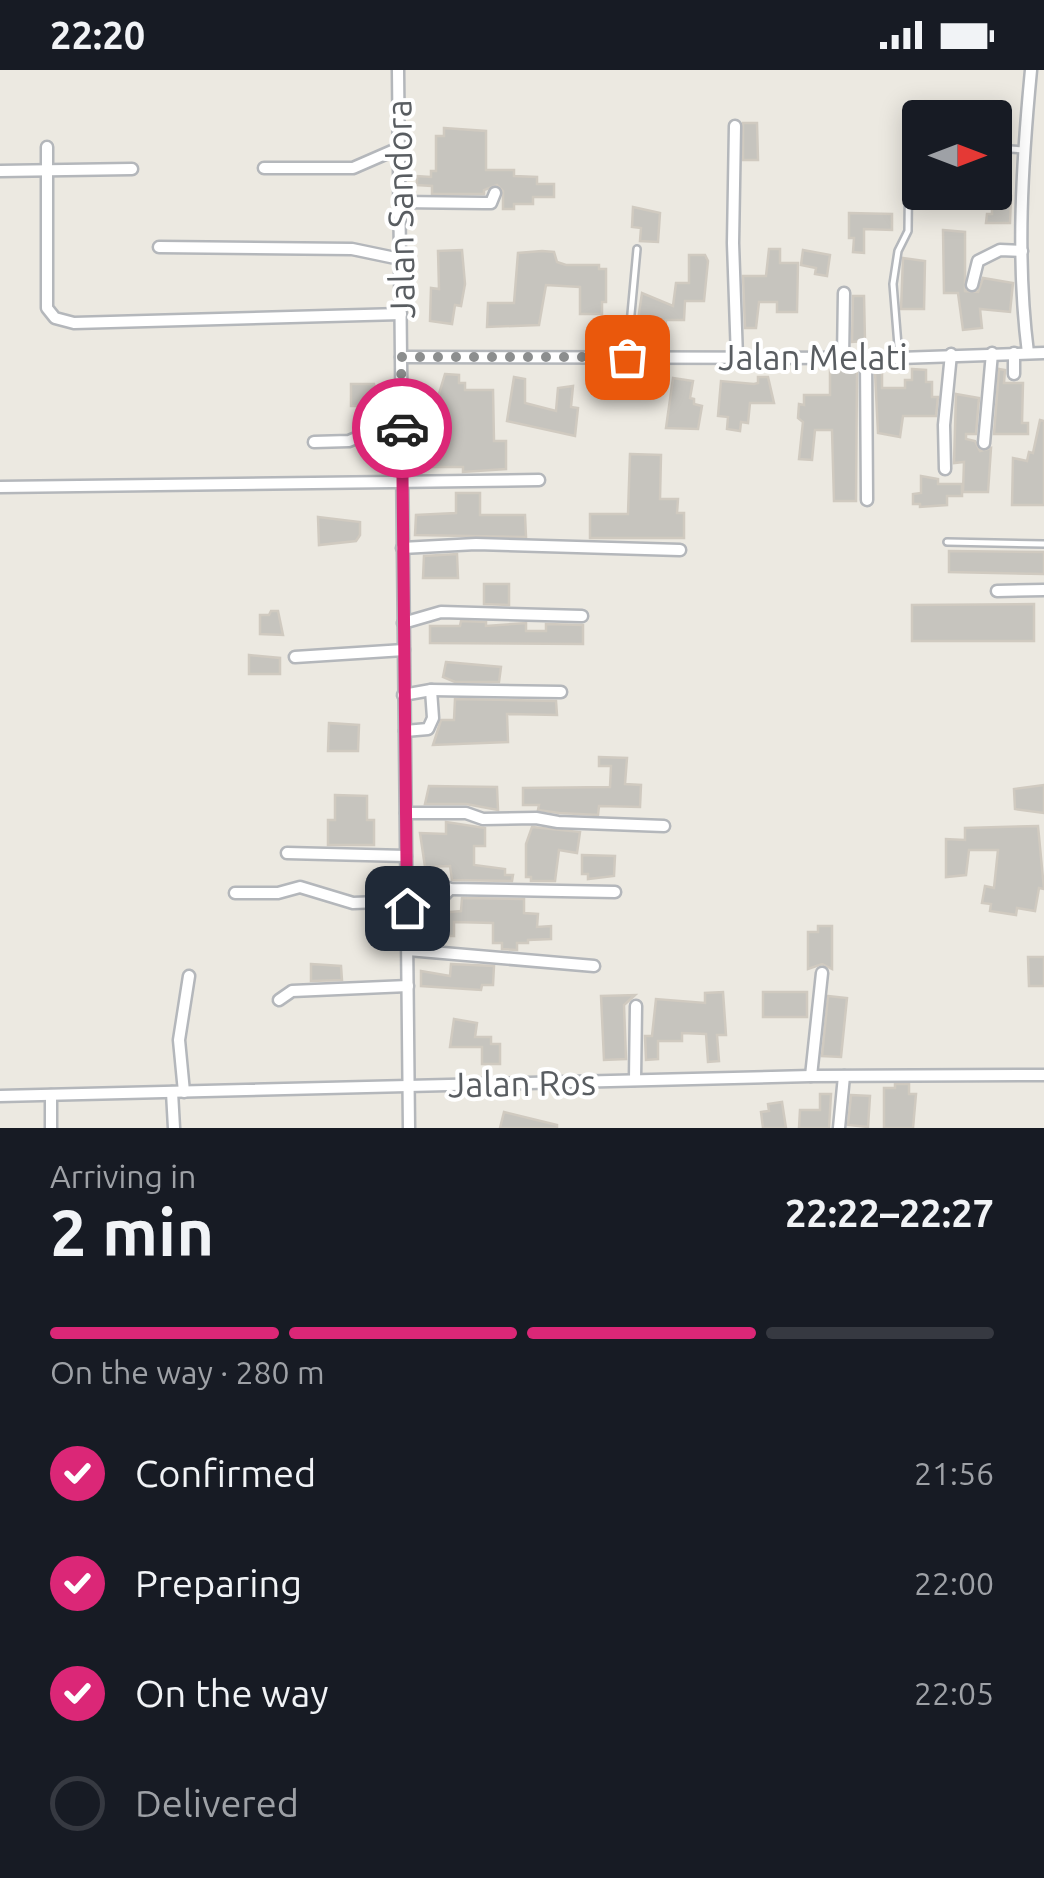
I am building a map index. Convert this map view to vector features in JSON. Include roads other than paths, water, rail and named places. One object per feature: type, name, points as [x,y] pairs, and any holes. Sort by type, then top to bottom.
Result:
[{"type":"street","name":"Jalan Sandora","points":[[398,70],[410,1128]]},
{"type":"street","points":[[1028,353],[1022,305],[1022,251],[1024,150],[1031,70]]},
{"type":"street","points":[[735,126],[736,358]]},
{"type":"street","points":[[47,147],[47,308],[55,318],[74,323],[400,314]]},
{"type":"street","points":[[264,168],[353,168],[400,148]]},
{"type":"street","points":[[0,172],[132,168]]},
{"type":"street","points":[[400,202],[484,204],[491,202],[495,193]]},
{"type":"street","points":[[159,247],[352,249],[400,260]]},
{"type":"street","points":[[972,284],[978,261],[1000,250],[1022,251]]},
{"type":"street","points":[[843,358],[844,293]]},
{"type":"street","points":[[984,443],[992,353]]},
{"type":"street","points":[[1014,353],[1014,374]]},
{"type":"street","name":"Jalan Melati","points":[[401,357],[899,358],[1044,353]]},
{"type":"street","points":[[945,469],[944,424],[951,354]]},
{"type":"street","points":[[866,358],[868,500]]},
{"type":"street","points":[[314,442],[349,441],[377,429],[402,427]]},
{"type":"street","points":[[0,487],[538,480]]},
{"type":"street","points":[[402,548],[476,544],[680,550]]},
{"type":"street","points":[[997,591],[1044,590]]},
{"type":"street","points":[[403,624],[440,612],[582,616]]},
{"type":"street","points":[[295,657],[404,650]]},
{"type":"street","points":[[403,695],[431,690],[560,692]]},
{"type":"street","points":[[404,732],[423,731],[431,726],[431,690]]},
{"type":"street","points":[[406,813],[466,813],[482,819],[536,818],[664,826]]},
{"type":"street","points":[[287,853],[406,856]]},
{"type":"street","points":[[408,878],[426,877],[450,889],[615,892]]},
{"type":"street","points":[[235,893],[278,893],[300,886],[352,902],[435,906],[450,889]]},
{"type":"street","points":[[408,950],[594,966]]},
{"type":"street","points":[[811,1076],[822,973]]},
{"type":"street","points":[[174,1128],[179,1040],[189,976]]},
{"type":"street","points":[[279,1000],[292,991],[408,986]]},
{"type":"street","points":[[635,1080],[636,1006]]},
{"type":"street","name":"Jalan Ros","points":[[0,1096],[811,1076],[1044,1075]]},
{"type":"street","points":[[839,1128],[844,1076]]},
{"type":"street","points":[[51,1095],[51,1128]]},
{"type":"lane","points":[[1012,149],[1024,150]]},
{"type":"lane","points":[[899,358],[893,284],[898,251],[908,231],[908,210]]},
{"type":"lane","points":[[627,357],[637,249]]},
{"type":"lane","points":[[947,542],[1044,544]]}]
